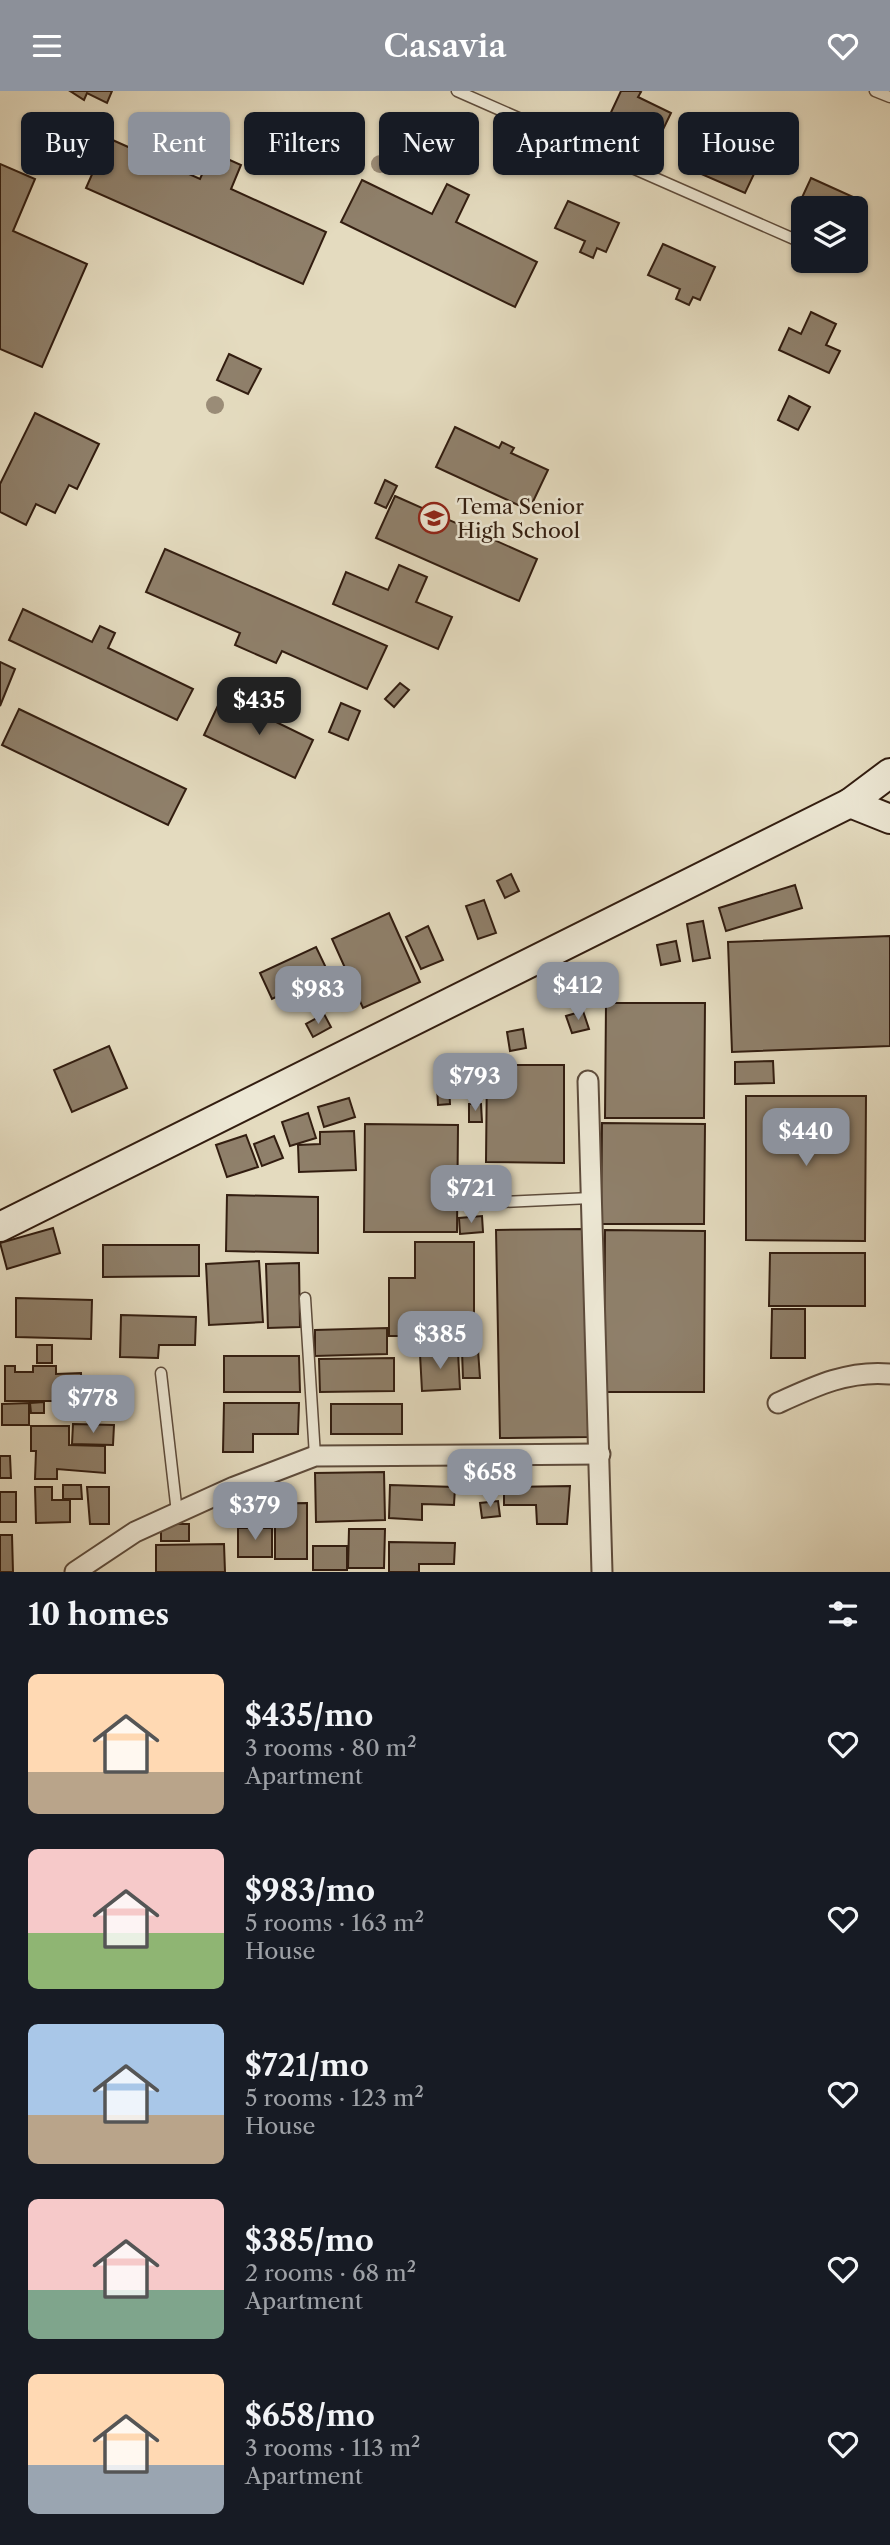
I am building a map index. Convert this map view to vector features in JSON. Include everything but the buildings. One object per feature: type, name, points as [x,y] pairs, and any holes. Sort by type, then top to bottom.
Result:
[{"type":"main road","points":[[0,1227],[850,803],[890,773]]},
{"type":"main road","points":[[850,803],[890,819]]},
{"type":"street","points":[[588,1081],[602,1572]]},
{"type":"street","points":[[778,1403],[831,1379],[872,1372],[890,1374]]},
{"type":"street","points":[[75,1572],[135,1532],[234,1487],[315,1456],[600,1454]]},
{"type":"lane","points":[[457,91],[791,238]]},
{"type":"lane","points":[[875,91],[890,97]]},
{"type":"lane","points":[[500,1202],[592,1198]]},
{"type":"lane","points":[[305,1299],[315,1456]]},
{"type":"lane","points":[[161,1373],[177,1513]]},
{"type":"place","name":"Tema Senior High School","points":[[434,518]]}]
